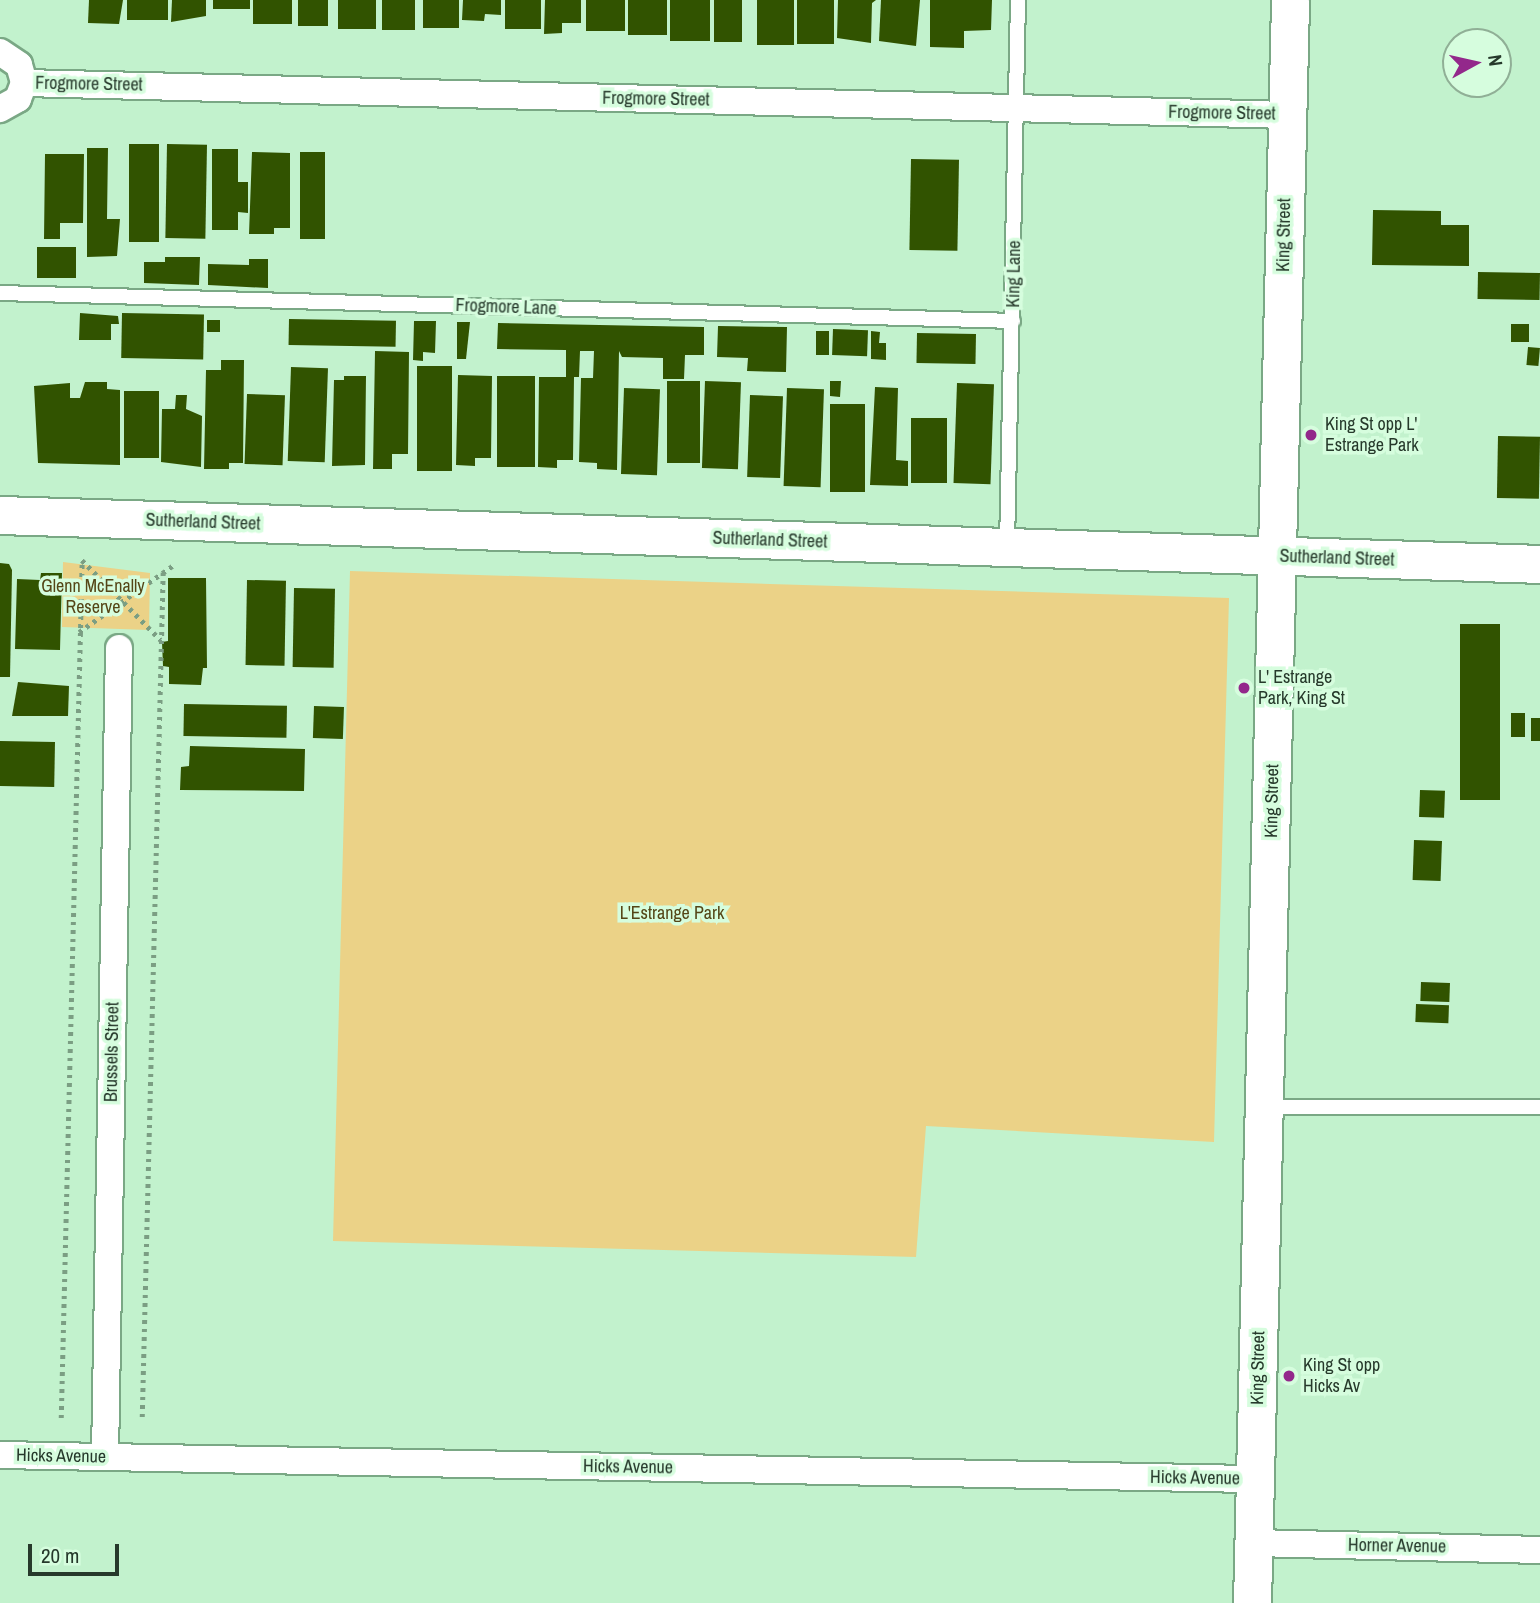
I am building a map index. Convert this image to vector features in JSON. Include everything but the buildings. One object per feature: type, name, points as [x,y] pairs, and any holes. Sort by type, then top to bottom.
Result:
[{"type":"main road","name":"King Street","points":[[1252,1603],[1290,0]]},
{"type":"main road","name":"Sutherland Street","points":[[0,515],[1540,564]]},
{"type":"street","points":[[0,52],[19,65],[24,83],[18,99],[0,109]]},
{"type":"street","name":"Frogmore Street","points":[[24,83],[1287,115]]},
{"type":"street","name":"Brussels Street","points":[[105,1457],[119,648]]},
{"type":"street","name":"Hicks Avenue","points":[[0,1455],[1255,1479]]},
{"type":"street","name":"Horner Avenue","points":[[1254,1543],[1540,1550]]},
{"type":"lane","name":"King Lane","points":[[1007,547],[1018,0]]},
{"type":"lane","name":"Frogmore Lane","points":[[0,293],[1013,321]]},
{"type":"lane","points":[[1264,1107],[1540,1107]]},
{"type":"path","points":[[61,1418],[82,560],[161,640]]},
{"type":"path","points":[[79,632],[175,564]]},
{"type":"path","points":[[142,1417],[163,572]]},
{"type":"green space","name":"Glenn McEnally Reserve","points":[[63,562],[150,573],[149,630],[62,627]]},
{"type":"green space","name":"L'Estrange Park","points":[[350,571],[1229,598],[1214,1142],[926,1126],[916,1257],[333,1241]]},
{"type":"place","name":"King St opp L' Estrange Park","points":[[1311,435]]},
{"type":"place","name":"L' Estrange Park, King St","points":[[1244,688]]},
{"type":"place","name":"King St opp Hicks Av","points":[[1289,1376]]}]
